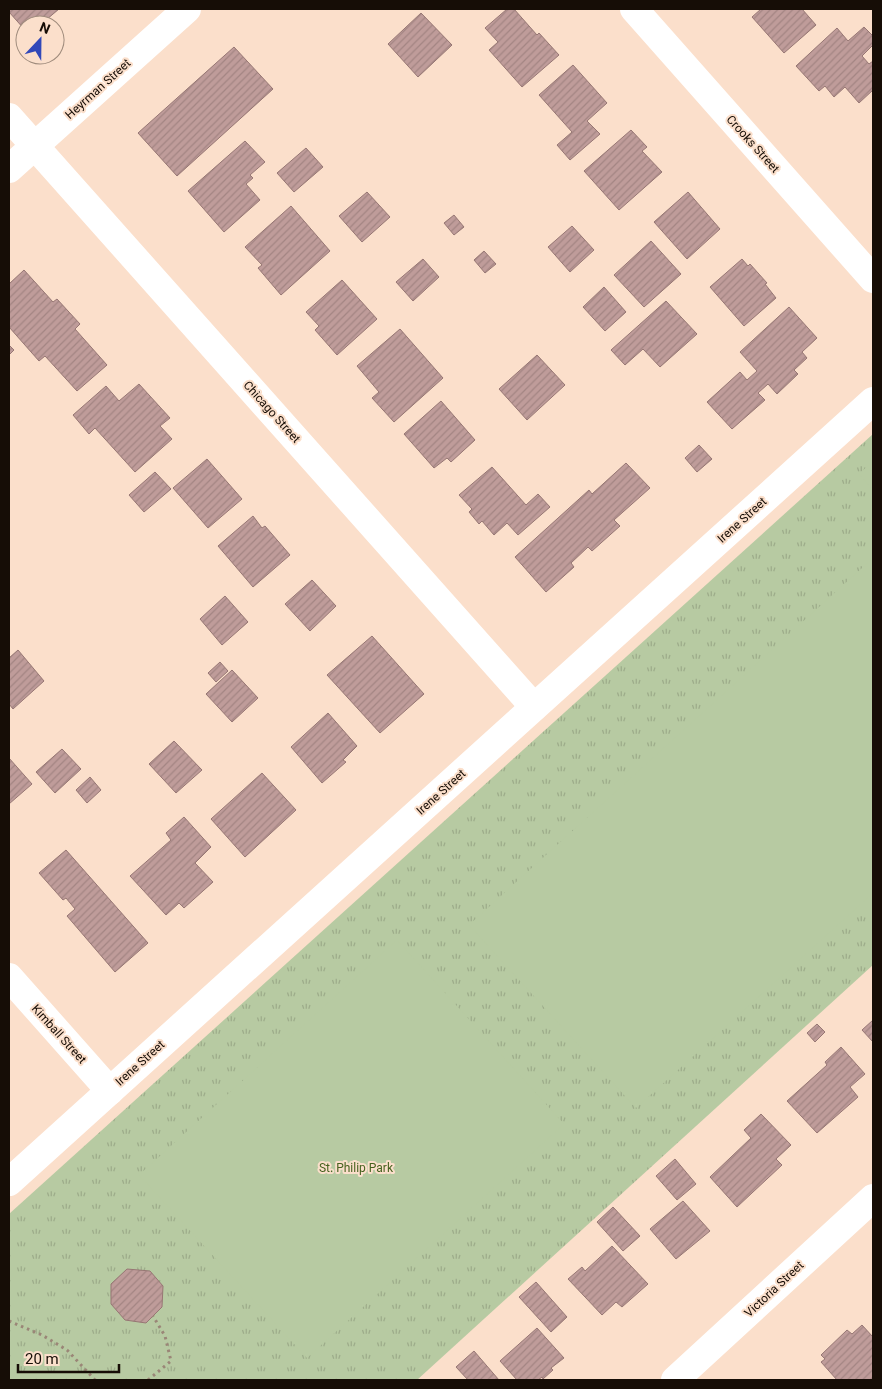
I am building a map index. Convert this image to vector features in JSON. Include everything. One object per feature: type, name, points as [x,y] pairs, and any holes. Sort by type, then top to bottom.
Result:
[{"type":"street","name":"Heyrman Street","points":[[9,169],[187,9]]},
{"type":"street","name":"Crooks Street","points":[[634,9],[873,279]]},
{"type":"street","name":"Chicago Street","points":[[9,117],[534,708]]},
{"type":"street","name":"Irene Street","points":[[9,1182],[873,401]]},
{"type":"street","name":"Kimball Street","points":[[9,977],[110,1091]]},
{"type":"street","name":"Victoria Street","points":[[675,1380],[873,1198]]},
{"type":"path","points":[[148,1380],[171,1361],[165,1336],[153,1316]]},
{"type":"path","points":[[9,1321],[42,1335],[68,1350],[94,1380]]},
{"type":"green space","name":"St. Philip Park","points":[[873,434],[873,965],[417,1380],[9,1380],[9,1214]]},
{"type":"green space","points":[[873,461],[873,490],[859,474]]},
{"type":"green space","points":[[873,558],[873,893],[636,1108],[469,925]]},
{"type":"green space","points":[[397,940],[564,1124],[307,1358],[139,1175]]},
{"type":"building","points":[[9,9],[59,9],[52,15],[15,15],[15,19],[9,12]]},
{"type":"building","points":[[507,9],[514,9],[537,35],[539,33],[559,55],[522,87],[489,50],[498,42],[485,28]]},
{"type":"building","points":[[761,9],[802,9],[816,25],[784,53],[752,17]]},
{"type":"building","points":[[421,13],[452,45],[418,77],[388,44]]},
{"type":"building","points":[[864,27],[873,36],[873,45],[862,56],[869,64],[873,61],[873,90],[859,103],[845,87],[834,97],[825,86],[819,91],[796,66],[837,28],[848,41]]},
{"type":"building","points":[[234,47],[273,89],[177,176],[138,133]]},
{"type":"building","points":[[573,65],[607,103],[587,121],[600,134],[570,160],[557,145],[572,132],[539,95]]},
{"type":"building","points":[[631,130],[647,147],[642,151],[662,172],[619,210],[584,171]]},
{"type":"building","points":[[245,141],[265,162],[250,175],[253,178],[246,184],[260,200],[224,232],[188,191]]},
{"type":"building","points":[[306,148],[323,167],[294,192],[277,173]]},
{"type":"building","points":[[367,192],[390,217],[362,242],[339,216]]},
{"type":"building","points":[[688,192],[720,229],[687,259],[654,222]]},
{"type":"building","points":[[291,206],[330,251],[281,295],[258,268],[262,265],[245,247]]},
{"type":"building","points":[[454,215],[464,227],[454,235],[444,223]]},
{"type":"building","points":[[572,226],[594,250],[570,272],[548,247]]},
{"type":"building","points":[[651,241],[681,274],[644,307],[614,275]]},
{"type":"building","points":[[484,251],[496,264],[485,273],[474,260]]},
{"type":"building","points":[[423,259],[439,277],[413,301],[396,282]]},
{"type":"building","points":[[742,259],[748,266],[750,264],[767,283],[765,284],[776,298],[744,326],[710,287]]},
{"type":"building","points":[[24,270],[53,302],[57,299],[80,324],[75,329],[107,365],[77,391],[45,356],[39,361],[9,327],[9,284]]},
{"type":"building","points":[[342,280],[377,319],[337,355],[315,330],[319,326],[306,312]]},
{"type":"building","points":[[604,287],[626,312],[605,331],[583,307]]},
{"type":"building","points":[[666,301],[697,334],[660,367],[643,349],[625,365],[611,350]]},
{"type":"building","points":[[789,307],[817,338],[802,352],[807,358],[794,370],[798,374],[777,394],[768,384],[758,393],[765,400],[732,429],[707,402],[740,372],[747,380],[757,371],[740,352]]},
{"type":"building","points":[[400,329],[443,378],[394,422],[372,398],[379,392],[357,366]]},
{"type":"building","points":[[9,345],[14,350],[9,355]]},
{"type":"building","points":[[537,355],[565,385],[527,420],[499,389]]},
{"type":"building","points":[[139,384],[170,418],[160,426],[172,439],[135,472],[95,428],[89,434],[73,415],[106,386],[119,401]]},
{"type":"building","points":[[441,401],[475,440],[451,462],[447,458],[434,468],[404,434]]},
{"type":"building","points":[[699,445],[712,459],[697,472],[685,458]]},
{"type":"building","points":[[207,459],[242,499],[208,528],[173,488]]},
{"type":"building","points":[[626,463],[650,488],[614,520],[620,526],[592,551],[588,547],[571,563],[574,567],[546,592],[515,557],[589,490],[592,494]]},
{"type":"building","points":[[492,467],[526,505],[538,494],[550,507],[518,535],[507,523],[494,535],[482,521],[479,524],[469,512],[472,509],[459,495]]},
{"type":"building","points":[[155,472],[171,489],[144,512],[129,495]]},
{"type":"building","points":[[253,516],[262,528],[265,526],[290,555],[253,587],[218,546]]},
{"type":"building","points":[[312,580],[336,606],[310,631],[285,604]]},
{"type":"building","points":[[225,596],[248,622],[222,645],[200,619]]},
{"type":"building","points":[[372,636],[424,694],[380,733],[327,675]]},
{"type":"building","points":[[18,650],[44,681],[13,709],[9,704],[9,658]]},
{"type":"building","points":[[220,662],[228,671],[216,682],[208,673]]},
{"type":"building","points":[[232,670],[258,698],[232,722],[206,694]]},
{"type":"building","points":[[328,713],[357,746],[343,760],[346,762],[322,783],[291,747]]},
{"type":"building","points":[[174,741],[202,770],[176,793],[149,764]]},
{"type":"building","points":[[62,749],[81,769],[55,793],[36,772]]},
{"type":"building","points":[[9,758],[32,784],[9,804]]},
{"type":"building","points":[[262,773],[296,810],[245,857],[211,819]]},
{"type":"building","points":[[90,777],[101,790],[87,803],[76,790]]},
{"type":"building","points":[[184,817],[211,847],[195,863],[213,882],[184,908],[179,903],[166,915],[130,876],[171,840],[166,833]]},
{"type":"building","points":[[66,850],[148,943],[115,972],[67,916],[75,909],[66,898],[63,900],[39,873]]},
{"type":"building","points":[[873,1020],[873,1042],[862,1030]]},
{"type":"building","points":[[817,1024],[825,1032],[815,1042],[807,1033]]},
{"type":"building","points":[[841,1047],[865,1074],[850,1087],[858,1097],[817,1133],[787,1101],[827,1065],[825,1062]]},
{"type":"building","points":[[761,1114],[791,1145],[776,1159],[782,1165],[737,1207],[710,1177],[751,1138],[744,1130]]},
{"type":"building","points":[[675,1159],[696,1184],[677,1200],[656,1176]]},
{"type":"building","points":[[683,1201],[710,1231],[676,1259],[650,1229]]},
{"type":"building","points":[[613,1207],[640,1236],[623,1251],[597,1222]]},
{"type":"building","points":[[612,1246],[648,1284],[622,1307],[616,1302],[602,1315],[568,1279],[582,1267],[585,1271]]},
{"type":"building","points":[[127,1269],[150,1271],[163,1286],[162,1307],[146,1323],[125,1320],[111,1304],[111,1284]]},
{"type":"building","points":[[536,1282],[567,1317],[551,1332],[519,1297]]},
{"type":"building","points":[[862,1325],[873,1337],[873,1380],[837,1380],[821,1362],[825,1359],[821,1355],[847,1330],[852,1334]]},
{"type":"building","points":[[537,1328],[564,1358],[551,1368],[553,1370],[543,1379],[542,1377],[538,1380],[517,1380],[500,1361]]},
{"type":"building","points":[[474,1351],[499,1380],[468,1380],[456,1367]]}]
